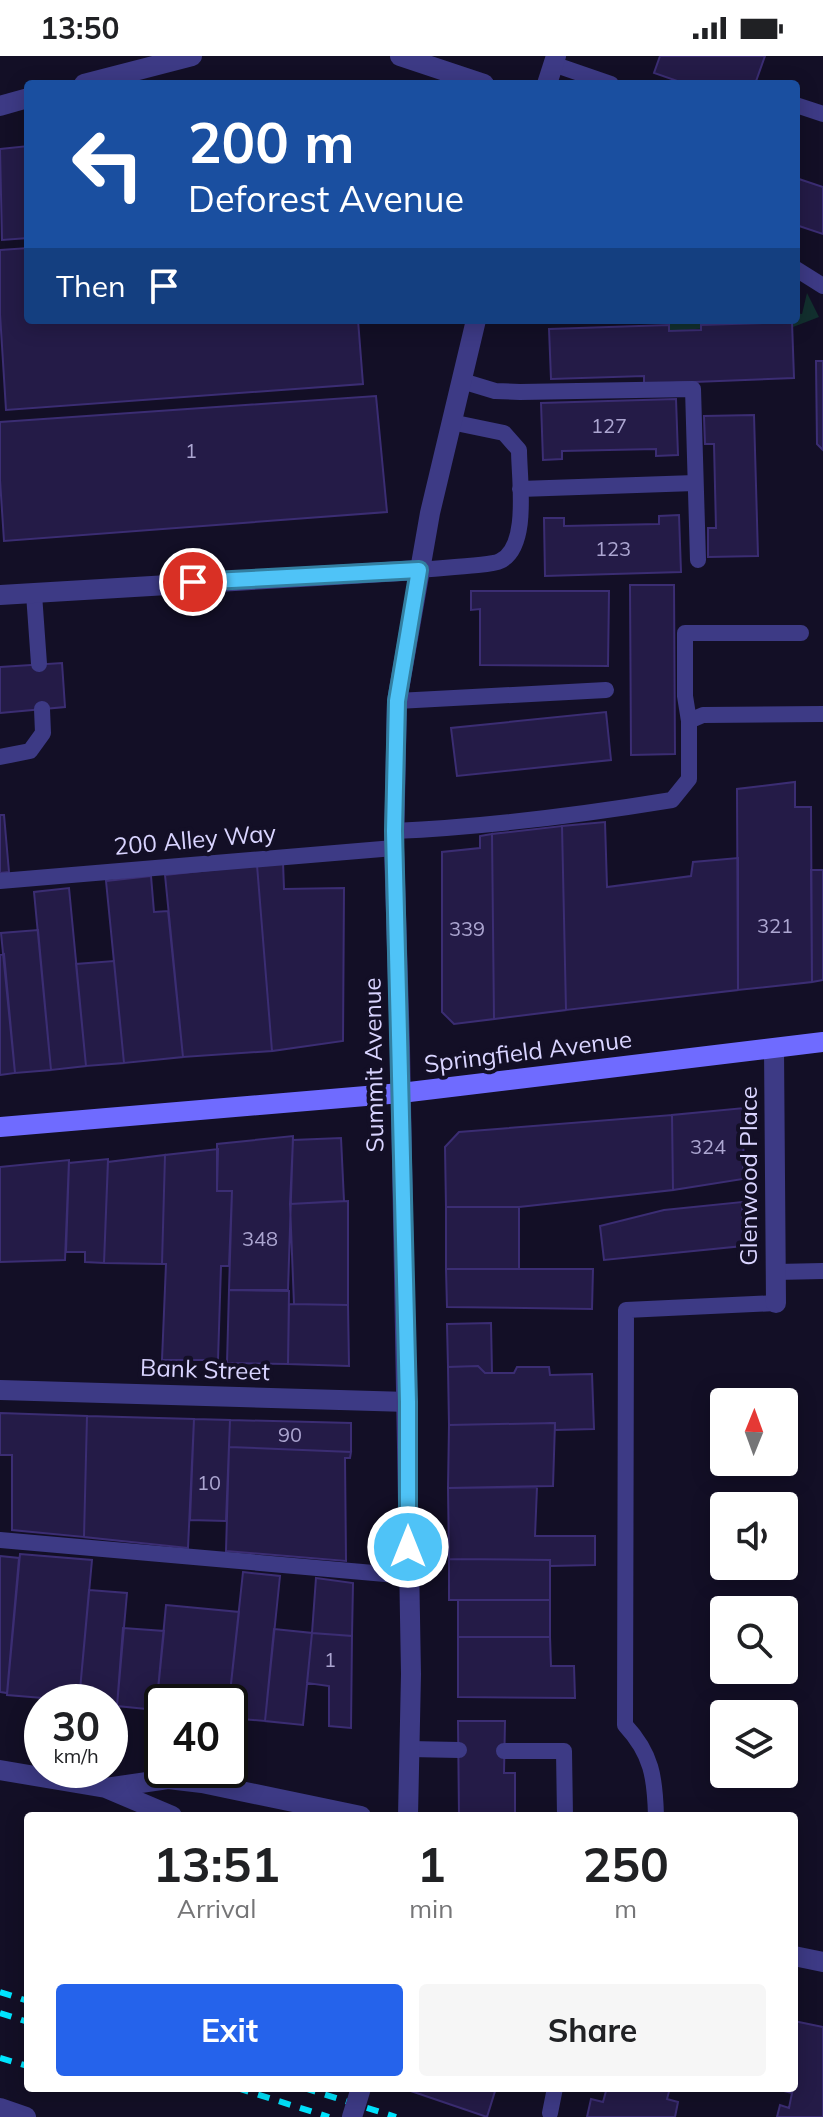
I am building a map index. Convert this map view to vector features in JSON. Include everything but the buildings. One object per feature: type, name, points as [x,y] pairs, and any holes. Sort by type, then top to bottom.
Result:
[{"type":"main road","name":"Springfield Avenue","points":[[0,1127],[401,1093],[823,1042]]},
{"type":"street","points":[[99,80],[192,56]]},
{"type":"street","points":[[400,56],[472,80]]},
{"type":"street","points":[[0,106],[24,99]]},
{"type":"street","name":"Summit Avenue","points":[[408,1812],[411,1674],[408,1402],[394,840],[397,701],[419,570],[475,324]]},
{"type":"street","points":[[0,595],[419,570]]},
{"type":"street","name":"Glenwood Place","points":[[774,1049],[776,1303]]},
{"type":"street","name":"Bank Street","points":[[0,1390],[408,1402]]},
{"type":"street","points":[[0,1770],[24,1774]]},
{"type":"street","points":[[128,1785],[168,1779],[202,1783],[342,1812]]},
{"type":"street","points":[[106,1788],[163,1812]]},
{"type":"street","points":[[798,1957],[823,1962]]},
{"type":"street","points":[[352,2117],[360,2092]]},
{"type":"street","points":[[0,2108],[26,2117]]},
{"type":"lane","points":[[552,68],[596,80]]},
{"type":"lane","points":[[800,106],[823,114]]},
{"type":"lane","points":[[800,272],[823,286]]},
{"type":"lane","points":[[462,381],[495,391],[520,392],[693,389],[698,560]]},
{"type":"lane","points":[[419,570],[499,562],[514,550],[520,527],[519,450],[504,433],[451,422]]},
{"type":"lane","points":[[520,489],[695,483]]},
{"type":"lane","points":[[34,594],[39,664]]},
{"type":"lane","name":"200 Alley Way","points":[[0,881],[394,840],[436,829],[607,811],[672,800],[689,779],[685,633],[801,633]]},
{"type":"lane","points":[[397,701],[606,690]]},
{"type":"lane","points":[[0,757],[30,751],[43,733],[42,709]]},
{"type":"lane","points":[[689,721],[703,715],[823,714]]},
{"type":"lane","points":[[776,1272],[823,1271]]},
{"type":"lane","points":[[656,1812],[655,1778],[651,1765],[625,1725],[626,1310],[776,1303]]},
{"type":"lane","points":[[0,1540],[408,1576]]},
{"type":"lane","points":[[410,1749],[459,1750]]},
{"type":"lane","points":[[504,1751],[564,1751],[565,1812]]},
{"type":"lane","points":[[550,2113],[554,2092]]},
{"type":"green space","points":[[807,293],[819,317],[793,327],[792,324],[800,324]]},
{"type":"green space","points":[[669,324],[764,324],[669,331]]},
{"type":"railway","points":[[0,1992],[24,2000]]},
{"type":"railway","points":[[0,2013],[24,2021]]},
{"type":"railway","points":[[0,2058],[24,2065]]},
{"type":"railway","points":[[250,2092],[329,2117]]},
{"type":"railway","points":[[317,2092],[396,2117]]},
{"type":"route","points":[[193,582],[419,570],[397,701],[394,831],[408,1402],[408,1547]]}]
